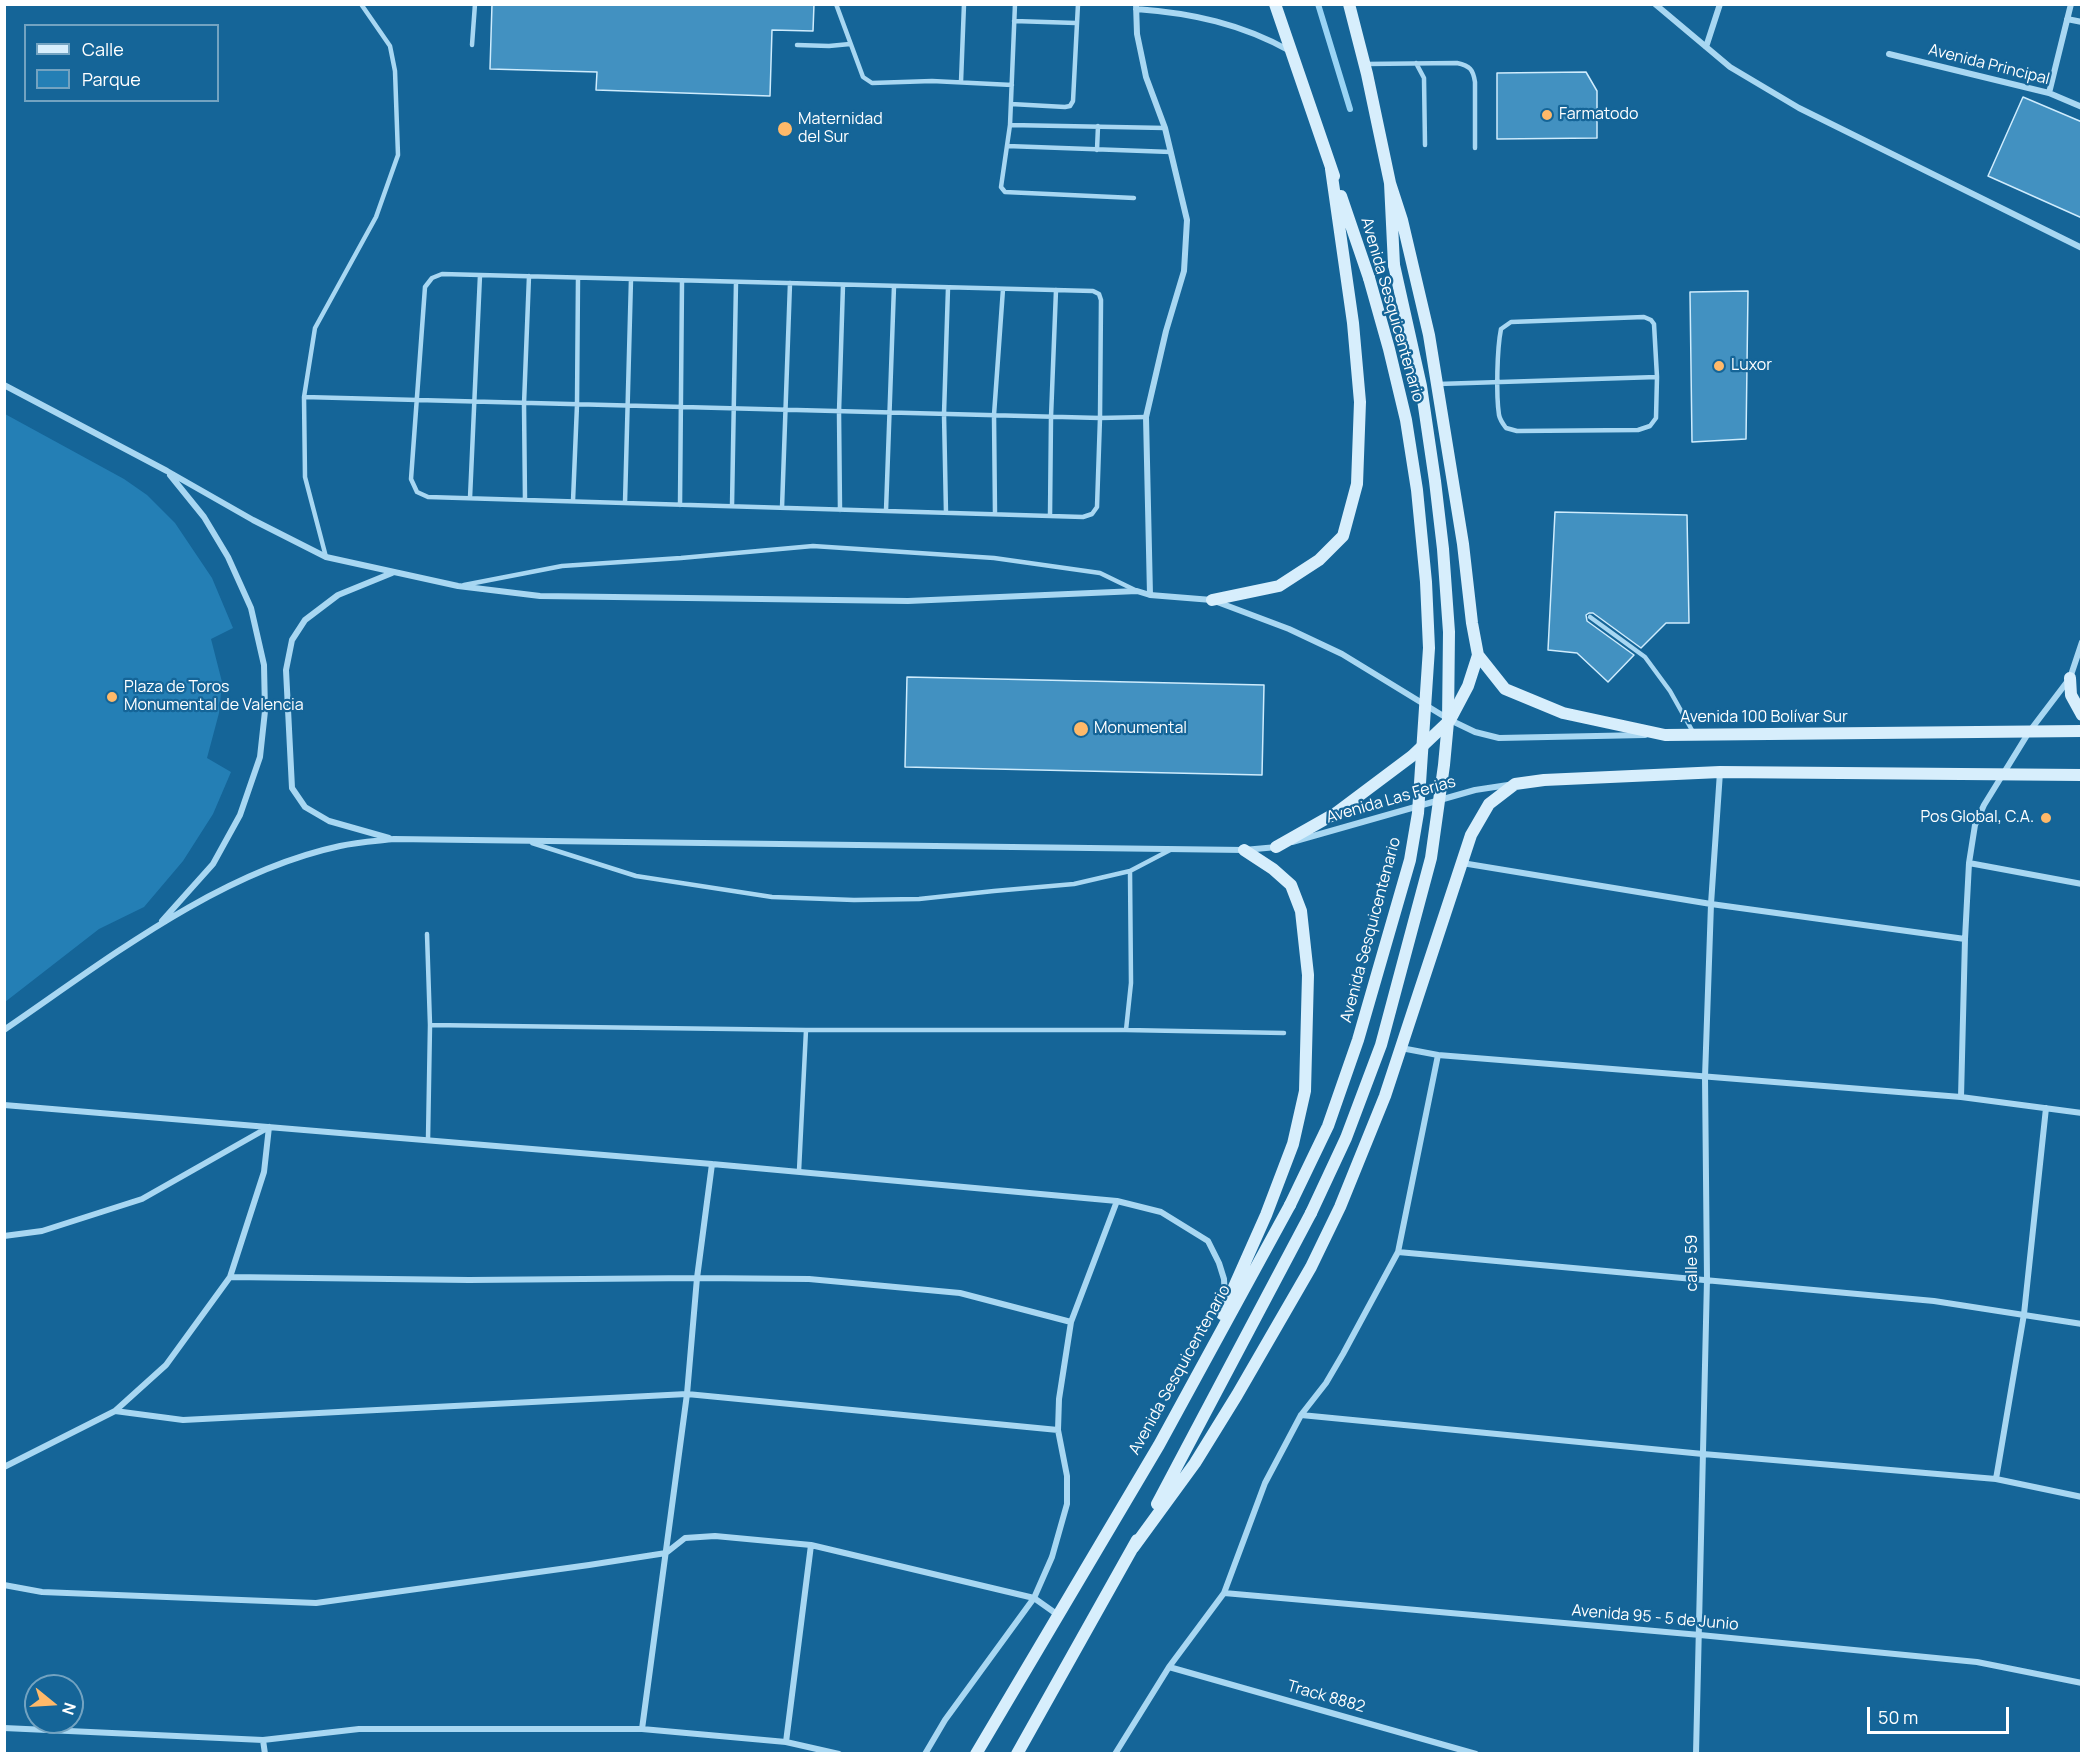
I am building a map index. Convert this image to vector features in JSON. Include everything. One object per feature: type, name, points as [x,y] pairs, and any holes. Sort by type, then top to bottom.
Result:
[{"type":"main road","name":"Avenida Sesquicentenario","points":[[976,1754],[1159,1445],[1290,1205],[1328,1126],[1358,1040],[1410,860],[1418,813],[1429,648],[1425,571],[1417,490],[1406,420],[1389,349],[1368,278],[1275,4]]},
{"type":"main road","name":"Avenida Sesquicentenario","points":[[1017,1753],[1133,1548],[1311,1213],[1346,1138],[1381,1045],[1431,858],[1439,815],[1448,722],[1449,632],[1443,549],[1421,386],[1394,265],[1390,183],[1365,64],[1349,4]]},
{"type":"main road","points":[[1212,600],[1279,586],[1319,560],[1343,536],[1357,484],[1360,402],[1353,323],[1331,169]]},
{"type":"main road","points":[[1390,183],[1402,220],[1430,335],[1478,655],[1505,689],[1563,713],[1665,735]]},
{"type":"main road","points":[[1276,847],[1336,813],[1412,756],[1450,720],[1468,686],[1478,655]]},
{"type":"main road","points":[[2070,678],[2071,695],[2082,715]]},
{"type":"main road","name":"Avenida 100 Bolívar Sur","points":[[1665,735],[2082,731]]},
{"type":"main road","points":[[1133,1548],[1195,1463],[1311,1267],[1344,1197],[1385,1096],[1471,835],[1489,804],[1515,784],[1544,780],[1720,772],[2082,776]]},
{"type":"main road","points":[[1207,1355],[1293,1144],[1305,1091],[1308,975],[1302,912],[1290,885],[1273,869],[1244,850]]},
{"type":"street","points":[[1655,4],[1730,67],[1799,108],[2082,248]]},
{"type":"street","points":[[1706,46],[1720,4]]},
{"type":"street","points":[[2049,93],[2071,4]]},
{"type":"street","points":[[1150,595],[1146,417],[1166,331],[1184,272],[1187,220],[1165,128],[1146,77],[1137,34],[1136,7],[1215,20],[1257,34],[1291,51]]},
{"type":"street","points":[[2067,19],[2082,22]]},
{"type":"street","name":"Avenida Principal","points":[[1889,54],[2049,93],[2082,106]]},
{"type":"street","points":[[4,385],[326,557],[458,586],[540,596],[908,601],[1137,591],[1150,595],[1212,600],[1289,629],[1341,654],[1450,720]]},
{"type":"street","points":[[160,923],[213,864],[240,815],[260,756],[265,711],[264,665],[251,608],[228,557],[210,527],[167,471]]},
{"type":"street","points":[[392,572],[338,595],[305,620],[292,640],[286,670],[292,788],[305,807],[329,822],[394,839]]},
{"type":"street","points":[[1961,1097],[1965,939],[1969,862],[1975,825],[1984,805],[2029,732],[2070,678],[2082,642]]},
{"type":"street","name":"Avenida 100 Bolívar Sur","points":[[1450,720],[1476,732],[1499,738],[1665,735]]},
{"type":"street","name":"calle 59","points":[[1696,1754],[1707,1279],[1706,1077],[1711,904],[1720,772]]},
{"type":"street","name":"Avenida Las Ferias","points":[[394,839],[1244,850],[1276,847],[1475,790],[1515,784]]},
{"type":"street","points":[[4,1030],[160,923],[245,879],[293,859],[340,846],[394,839]]},
{"type":"street","points":[[1969,862],[2082,884]]},
{"type":"street","points":[[1462,863],[1711,904],[1965,939]]},
{"type":"street","points":[[1400,1048],[1438,1055],[1961,1097],[2082,1113]]},
{"type":"street","points":[[1115,1754],[1169,1667],[1224,1593],[1265,1483],[1301,1414],[1326,1383],[1398,1252],[1438,1055]]},
{"type":"street","points":[[4,1105],[712,1164],[1117,1201],[1161,1212],[1208,1241],[1224,1279],[1226,1304]]},
{"type":"street","points":[[1996,1479],[2024,1314],[2046,1108]]},
{"type":"street","points":[[4,1236],[42,1231],[142,1199],[269,1127]]},
{"type":"street","points":[[4,1467],[115,1411],[166,1365],[230,1277],[264,1172],[269,1127]]},
{"type":"street","points":[[642,1730],[687,1394],[696,1278],[712,1164]]},
{"type":"street","points":[[926,1754],[945,1720],[1034,1598],[1052,1557],[1067,1504],[1067,1476],[1058,1430],[1059,1399],[1071,1322],[1117,1201]]},
{"type":"street","points":[[1398,1252],[1934,1301],[2082,1324]]},
{"type":"street","points":[[230,1277],[470,1280],[809,1279],[960,1293],[1071,1322]]},
{"type":"street","points":[[115,1411],[183,1420],[687,1394],[1058,1430]]},
{"type":"street","points":[[1301,1414],[1703,1454],[1996,1479],[2082,1497]]},
{"type":"street","points":[[4,1585],[42,1592],[316,1603],[589,1565],[666,1552],[685,1538],[715,1536],[811,1545],[1034,1598],[1058,1615]]},
{"type":"street","points":[[786,1742],[811,1545]]},
{"type":"street","name":"Avenida 95 - 5 de Junio","points":[[1224,1593],[1977,1662],[2082,1683]]},
{"type":"street","name":"Track 8882","points":[[1169,1667],[1476,1754]]},
{"type":"street","points":[[4,1728],[263,1740],[359,1729],[642,1730],[786,1742],[839,1754]]},
{"type":"street","points":[[263,1740],[265,1754]]},
{"type":"lane","points":[[326,557],[305,477],[304,397],[315,328],[376,217],[398,155],[395,71],[390,46],[361,4]]},
{"type":"lane","points":[[472,45],[475,4]]},
{"type":"lane","points":[[836,4],[863,77],[872,83],[1012,84]]},
{"type":"lane","points":[[961,82],[964,4]]},
{"type":"lane","points":[[1015,4],[1010,124],[1001,187],[1005,192],[1134,198]]},
{"type":"lane","points":[[1011,104],[1070,106],[1078,4]]},
{"type":"lane","points":[[1014,21],[1076,23]]},
{"type":"lane","points":[[797,45],[850,44]]},
{"type":"lane","points":[[1416,63],[1424,78],[1425,145]]},
{"type":"lane","points":[[1365,64],[1457,63],[1468,65],[1474,71],[1475,82],[1475,148]]},
{"type":"lane","points":[[1010,124],[1165,128]]},
{"type":"lane","points":[[1097,150],[1098,126]]},
{"type":"lane","points":[[1007,146],[1171,152]]},
{"type":"lane","points":[[442,274],[530,276],[1093,291],[1099,294],[1101,300],[1097,507],[1092,514],[1083,517],[470,498],[428,496],[417,492],[411,478],[425,287],[432,278],[442,274]]},
{"type":"lane","points":[[470,498],[480,275]]},
{"type":"lane","points":[[525,500],[524,404],[530,276]]},
{"type":"lane","points":[[573,501],[577,405],[578,278]]},
{"type":"lane","points":[[625,503],[632,279]]},
{"type":"lane","points":[[680,505],[682,281]]},
{"type":"lane","points":[[732,506],[736,282]]},
{"type":"lane","points":[[782,508],[790,283]]},
{"type":"lane","points":[[840,510],[839,412],[843,285]]},
{"type":"lane","points":[[886,511],[894,286]]},
{"type":"lane","points":[[946,513],[944,414],[948,288]]},
{"type":"lane","points":[[994,514],[994,416],[1003,289]]},
{"type":"lane","points":[[1050,516],[1056,290]]},
{"type":"lane","points":[[1644,317],[1654,324],[1657,377],[1656,418],[1650,426],[1638,430],[1517,431],[1506,428],[1499,418],[1499,382],[1501,329],[1511,322],[1644,317]]},
{"type":"lane","points":[[1437,384],[1657,377]]},
{"type":"lane","points":[[304,397],[417,402],[994,416],[1146,417]]},
{"type":"lane","points":[[458,586],[561,566],[813,546],[1017,561],[1100,573],[1137,591]]},
{"type":"lane","points":[[1590,617],[1645,657],[1670,691],[1695,735]]},
{"type":"lane","points":[[524,840],[636,876],[772,897],[854,900],[919,899],[1074,884],[1130,871],[1174,849]]},
{"type":"lane","points":[[1126,1030],[1131,983],[1130,871]]},
{"type":"lane","points":[[427,934],[430,1025],[428,1140]]},
{"type":"lane","points":[[430,1025],[1284,1033]]},
{"type":"lane","points":[[799,1172],[806,1030]]},
{"type":"green space","name":"Plaza de Toros Monumental de Valencia","points":[[5,414],[124,479],[147,495],[175,523],[212,578],[233,628],[211,639],[222,682],[219,713],[207,758],[231,772],[213,814],[183,861],[144,907],[99,929],[5,1002]]},
{"type":"building","points":[[492,4],[814,4],[813,31],[772,30],[770,96],[596,90],[597,72],[490,69]]},
{"type":"building","name":"Farmatodo","points":[[1586,72],[1597,91],[1597,138],[1497,139],[1497,73]]},
{"type":"building","points":[[2023,97],[2082,122],[2082,218],[1988,176]]},
{"type":"building","name":"Luxor","points":[[1748,291],[1746,439],[1692,442],[1690,292]]},
{"type":"building","points":[[1555,512],[1687,515],[1689,623],[1666,623],[1641,648],[1593,613],[1586,615],[1587,621],[1634,655],[1608,682],[1577,653],[1548,650]]},
{"type":"building","points":[[907,677],[1264,685],[1262,775],[905,767]]},
{"type":"waterway","points":[[1318,4],[1350,109]]},
{"type":"place","name":"Farmatodo","points":[[1547,115]]},
{"type":"place","name":"Maternidad del Sur","points":[[785,129]]},
{"type":"place","name":"Luxor","points":[[1719,366]]},
{"type":"place","name":"Plaza de Toros Monumental de Valencia","points":[[112,697]]},
{"type":"place","name":"Monumental","points":[[1081,729]]},
{"type":"place","name":"Pos Global, C.A.","points":[[2046,818]]}]
